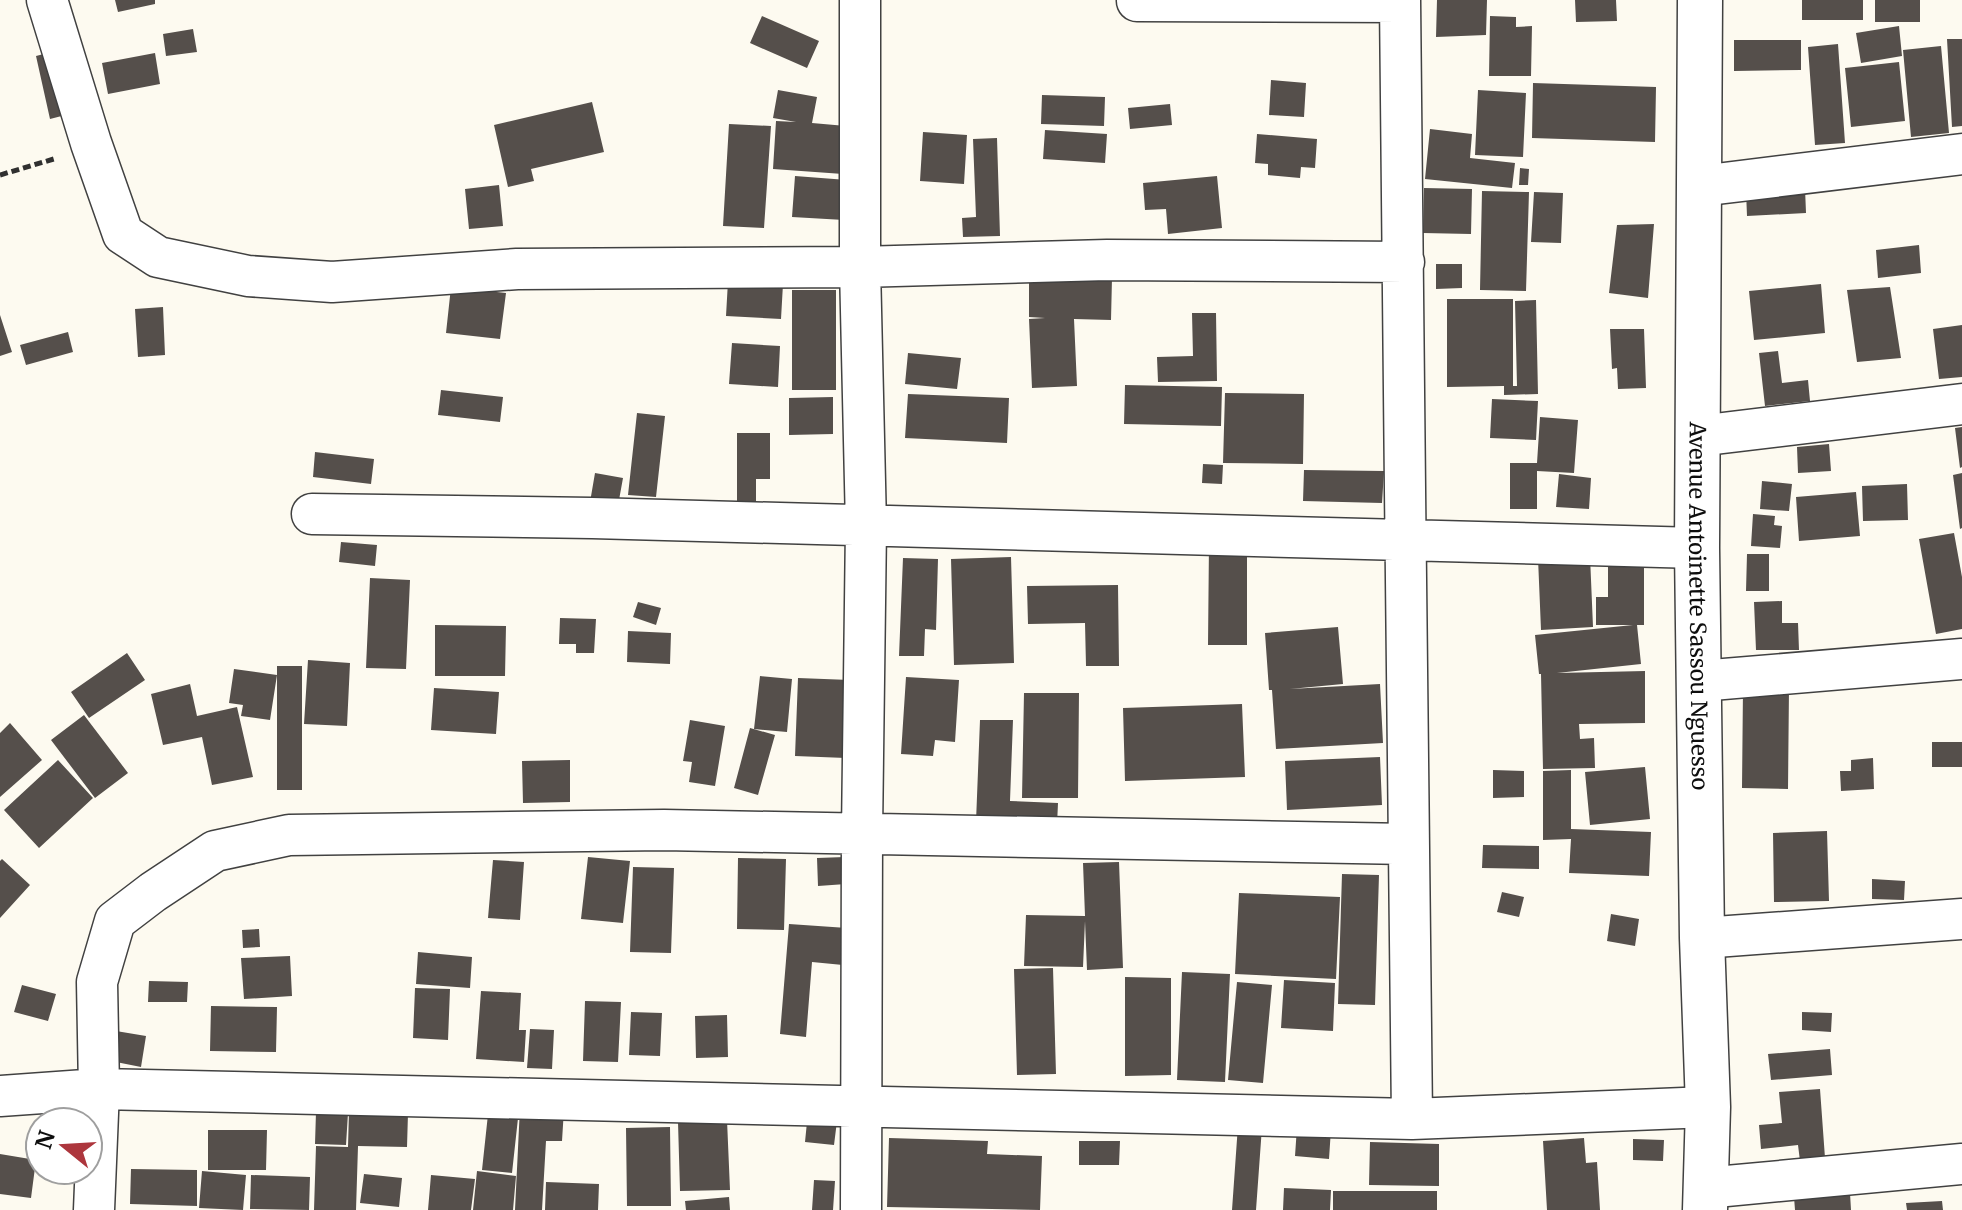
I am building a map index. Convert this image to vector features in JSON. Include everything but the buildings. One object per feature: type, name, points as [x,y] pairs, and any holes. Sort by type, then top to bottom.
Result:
[{"type":"street","points":[[47,0],[123,234],[158,257],[248,276],[332,282],[517,269],[860,267],[1107,260],[1404,262]]},
{"type":"street","points":[[860,0],[860,267],[866,526],[861,1210]]},
{"type":"street","name":"Avenue Antoinette Sassou Nguesso","points":[[1700,0],[1697,548],[1702,938],[1708,1107],[1705,1199]]},
{"type":"street","points":[[1137,1],[1400,1],[1412,1119]]},
{"type":"street","points":[[1700,186],[1962,154]]},
{"type":"street","points":[[1698,436],[1962,404]]},
{"type":"street","points":[[312,514],[592,518],[1697,548]]},
{"type":"street","points":[[1700,681],[1962,659]]},
{"type":"street","points":[[94,1210],[99,1089],[97,982],[115,921],[215,851],[289,835],[664,830],[1408,844]]},
{"type":"street","points":[[1702,938],[1962,919]]},
{"type":"street","points":[[0,1096],[99,1089],[1412,1119],[1708,1107]]},
{"type":"street","points":[[1705,1199],[1962,1164]]},
{"type":"path","points":[[0,175],[62,156],[91,143]]}]
